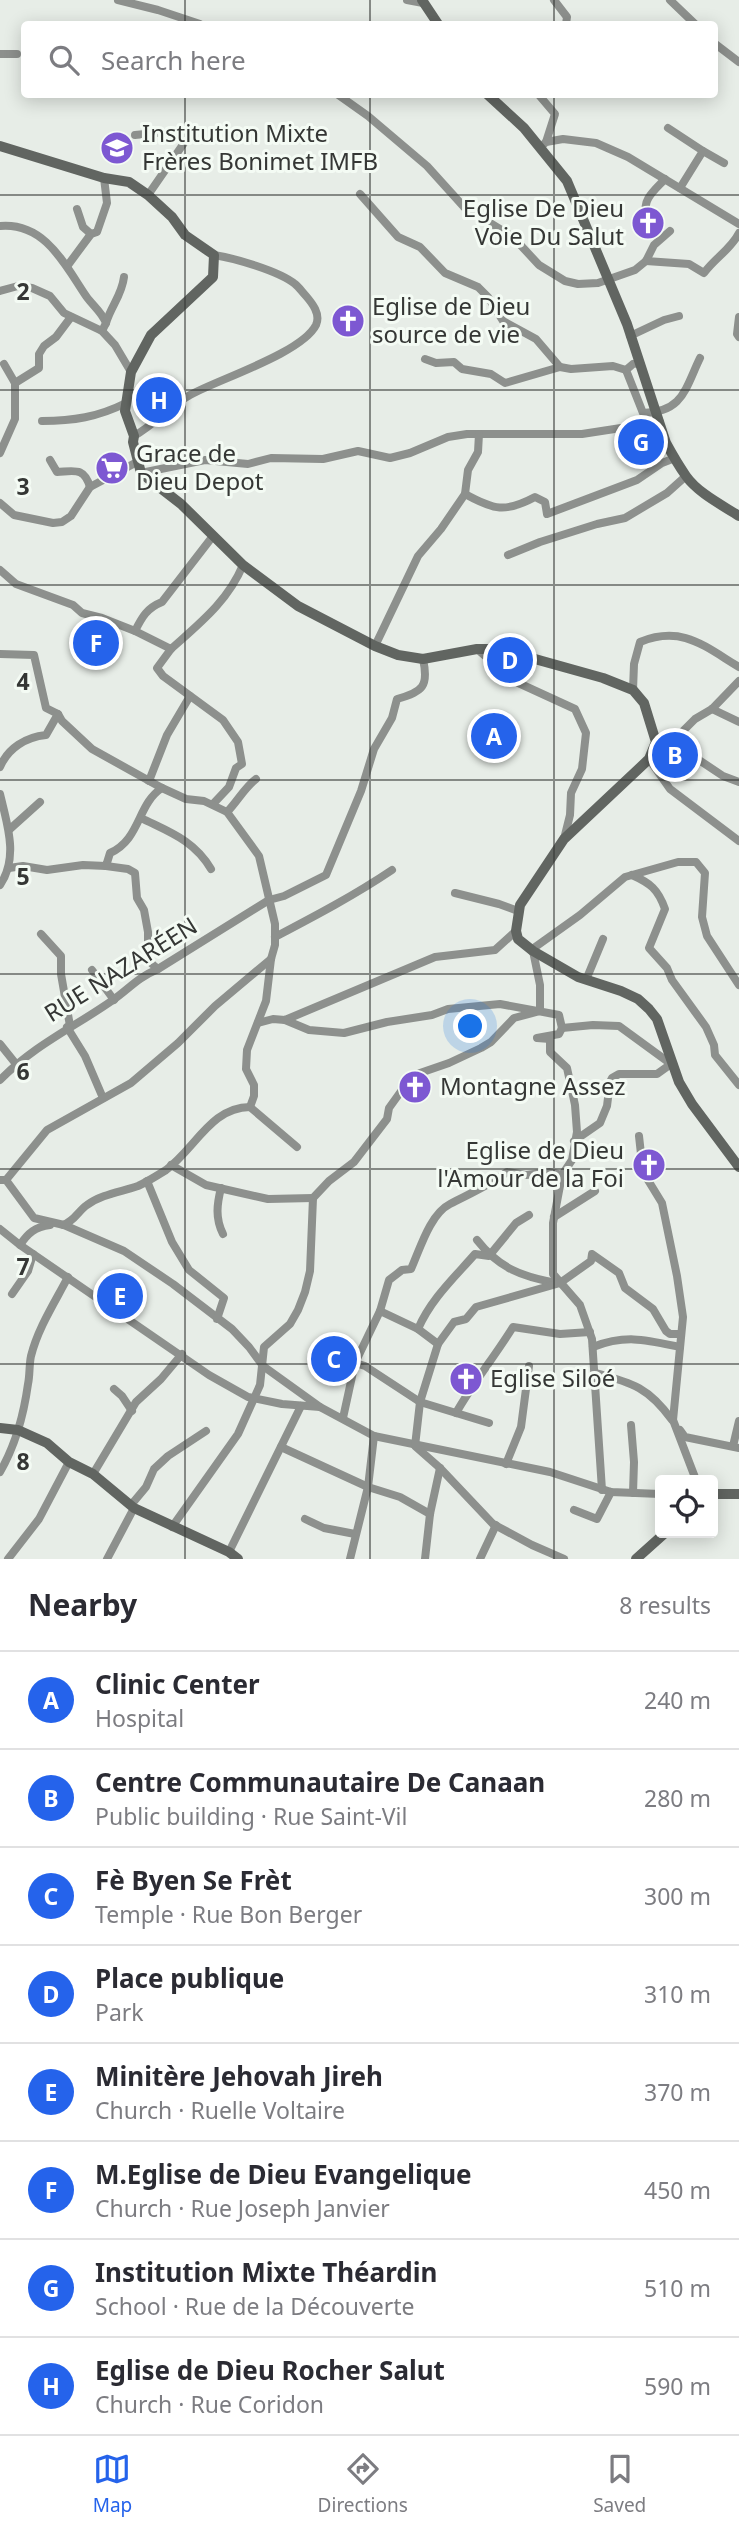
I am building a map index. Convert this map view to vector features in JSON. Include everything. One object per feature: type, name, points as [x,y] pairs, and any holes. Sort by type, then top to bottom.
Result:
[{"type":"street","points":[[118,0],[191,21]]},
{"type":"street","points":[[407,0],[423,1],[436,21]]},
{"type":"street","points":[[554,0],[567,17],[566,21]]},
{"type":"street","points":[[670,0],[692,21]]},
{"type":"street","points":[[718,45],[739,62]]},
{"type":"street","points":[[0,54],[17,54]]},
{"type":"street","points":[[343,98],[369,116],[417,157],[464,207],[513,237],[551,273],[565,281],[578,284],[610,281],[635,270],[646,261],[654,245],[670,231]]},
{"type":"street","points":[[492,98],[543,145],[568,181],[610,281],[666,443],[686,476],[739,516]]},
{"type":"street","points":[[541,98],[555,114],[543,145]]},
{"type":"street","points":[[668,128],[724,163]]},
{"type":"street","points":[[135,135],[159,131],[170,133],[184,143],[148,195]]},
{"type":"street","points":[[543,145],[563,139],[596,143],[628,157],[739,224]]},
{"type":"street","points":[[0,146],[104,178],[129,182],[172,217],[186,235],[214,255],[271,272],[294,283],[312,303],[318,316],[316,325],[306,337],[269,360],[189,395],[134,436]]},
{"type":"street","points":[[680,188],[703,151]]},
{"type":"street","points":[[68,265],[91,234],[97,232],[107,203],[104,178]]},
{"type":"street","points":[[647,214],[647,200],[666,179]]},
{"type":"street","points":[[360,194],[398,237],[420,247],[445,273],[478,286],[503,321],[536,340],[560,367]]},
{"type":"street","points":[[77,209],[83,227],[91,234]]},
{"type":"street","points":[[0,226],[10,225],[31,231],[68,265],[89,300],[103,314],[104,327],[131,372]]},
{"type":"street","points":[[646,261],[689,264],[704,273],[724,250],[732,246],[739,233]]},
{"type":"street","points":[[214,255],[213,277],[152,335],[131,372],[125,411],[134,436],[141,473],[160,485],[243,565],[298,606],[375,646],[398,655],[423,659],[477,649],[499,649],[603,678],[633,690],[644,703],[656,742],[649,759],[564,839],[520,905],[516,931],[518,939],[532,951],[578,978],[621,991],[638,999],[649,1009],[657,1019],[671,1064],[692,1104],[739,1167]]},
{"type":"street","points":[[104,327],[110,309],[119,297],[124,277]]},
{"type":"street","points":[[1,289],[18,286],[41,291],[50,296],[64,313],[71,317],[104,327]]},
{"type":"street","points":[[630,336],[679,316]]},
{"type":"street","points":[[16,383],[39,368],[39,354],[44,346],[56,337],[71,317]]},
{"type":"street","points":[[739,317],[739,337]]},
{"type":"street","points":[[141,473],[205,460],[248,464],[271,458],[323,459],[358,451],[390,458],[410,453],[448,437],[479,434],[582,434],[658,417],[679,401],[699,358]]},
{"type":"street","points":[[425,359],[436,363],[454,362],[462,369],[491,374],[505,383],[560,367],[571,369],[613,366],[626,370]]},
{"type":"street","points":[[626,370],[639,363]]},
{"type":"street","points":[[0,453],[15,419],[16,383],[4,364]]},
{"type":"street","points":[[626,370],[643,413],[658,417]]},
{"type":"street","points":[[42,421],[79,420],[103,414],[126,403]]},
{"type":"street","points":[[375,646],[418,556],[465,494],[468,470],[478,452],[479,434]]},
{"type":"street","points":[[0,503],[15,515],[53,523],[62,522],[71,516],[90,487],[137,461],[137,456]]},
{"type":"street","points":[[465,494],[494,508],[507,509],[517,507],[535,497],[545,502],[547,514],[637,480],[662,463],[675,458]]},
{"type":"street","points":[[50,460],[57,472],[82,472],[90,487]]},
{"type":"street","points":[[508,555],[597,524],[625,518],[667,493],[686,476]]},
{"type":"street","points":[[135,631],[144,613],[162,602],[214,536]]},
{"type":"street","points":[[213,804],[229,787],[236,768],[242,764],[238,742],[223,720],[163,677],[157,668],[171,649],[212,612],[235,585],[243,565]]},
{"type":"street","points":[[0,570],[16,584],[73,605],[82,613],[135,631],[171,649]]},
{"type":"street","points":[[633,690],[634,664],[640,642],[658,634],[698,641],[739,667]]},
{"type":"street","points":[[477,649],[514,681],[575,709],[586,733],[582,769],[571,793],[570,816],[564,839]]},
{"type":"street","points":[[0,654],[34,655],[46,708],[58,714],[92,749],[162,788],[186,799],[213,804],[227,812],[260,856],[275,924],[275,937],[266,1001],[247,1050],[246,1069],[254,1085],[250,1107]]},
{"type":"street","name":"RUE NAZARÉEN","points":[[0,1080],[16,1064],[114,1000],[140,977],[158,969],[269,900],[284,896],[326,875],[361,791],[374,749],[392,718],[397,699],[421,690],[427,676],[423,659]]},
{"type":"street","points":[[672,742],[695,719],[712,709],[739,681]]},
{"type":"street","points":[[149,781],[167,735],[190,696]]},
{"type":"street","points":[[712,709],[739,722]]},
{"type":"street","points":[[0,767],[20,743],[33,736],[46,735],[58,714]]},
{"type":"street","points":[[656,742],[672,742],[723,776],[739,782]]},
{"type":"street","points":[[649,759],[670,789],[739,841]]},
{"type":"street","points":[[227,812],[241,798],[247,785],[256,779]]},
{"type":"street","points":[[106,866],[110,853],[123,847],[151,798],[162,788]]},
{"type":"street","points":[[0,794],[10,829],[9,868],[0,885]]},
{"type":"street","points":[[10,829],[40,802]]},
{"type":"street","points":[[141,818],[186,839],[203,856],[211,869]]},
{"type":"street","points":[[532,951],[625,877],[678,862],[698,864],[705,873],[702,917],[707,936],[739,985]]},
{"type":"street","points":[[9,868],[23,866],[62,869],[83,865],[128,869],[135,873],[137,898],[144,910],[148,932],[148,953],[152,964],[158,969]]},
{"type":"street","points":[[275,937],[351,897],[392,870]]},
{"type":"street","points":[[632,875],[652,884],[665,909],[649,948],[667,968],[672,980],[706,1027],[714,1045],[715,1055],[739,1084]]},
{"type":"street","points":[[455,893],[518,911]]},
{"type":"street","points":[[285,1020],[435,957],[495,950],[516,931]]},
{"type":"street","points":[[41,933],[61,956],[69,1027],[103,1098]]},
{"type":"street","points":[[586,980],[603,939]]},
{"type":"street","points":[[532,951],[540,985],[540,1011]]},
{"type":"street","points":[[271,959],[131,1083],[47,1130],[3,1180],[34,1218],[64,1225],[124,1251],[173,1284],[241,1338],[263,1366],[320,1408],[374,1436],[550,1472],[607,1491],[655,1494]]},
{"type":"street","points":[[92,970],[114,1000]]},
{"type":"street","points":[[258,1023],[273,1019],[285,1020],[309,1030],[344,1033],[387,1022],[432,1015],[448,1009],[500,1004],[559,1016],[562,1028],[559,1034],[537,1038],[550,1039],[550,1052],[567,1068],[575,1105],[577,1132],[572,1160],[562,1175],[554,1217],[553,1274],[580,1305],[590,1332],[596,1373],[598,1453],[607,1491],[597,1519],[574,1510]]},
{"type":"street","points":[[172,1527],[238,1434],[260,1385],[264,1347],[290,1324],[299,1310],[310,1271],[313,1198],[329,1181],[354,1162],[387,1119],[389,1108],[407,1083],[420,1073],[449,1063],[491,1042],[514,1018],[540,1011]]},
{"type":"street","points":[[562,1028],[619,1026],[671,1064]]},
{"type":"street","points":[[0,1044],[16,1064]]},
{"type":"street","points":[[574,1142],[600,1123],[607,1106],[612,1077],[619,1074],[657,1074],[671,1064]]},
{"type":"street","points":[[20,1245],[27,1234],[38,1226],[64,1225],[87,1205],[147,1181],[171,1165],[218,1116],[230,1109],[250,1107],[297,1147]]},
{"type":"street","points":[[639,1136],[643,1171],[662,1203],[683,1318],[673,1420],[694,1475]]},
{"type":"street","points":[[171,1165],[206,1185],[268,1199],[313,1198]]},
{"type":"street","points":[[343,1418],[355,1363],[380,1311],[389,1279],[402,1270],[411,1269],[425,1234],[448,1204],[494,1182],[507,1172],[526,1175],[549,1172],[562,1175]]},
{"type":"street","points":[[147,1181],[172,1242],[190,1270],[224,1297],[217,1319]]},
{"type":"street","points":[[221,1188],[217,1205],[218,1225],[223,1234]]},
{"type":"street","points":[[554,1217],[595,1191]]},
{"type":"street","points":[[489,1256],[516,1223],[530,1215]]},
{"type":"street","points":[[0,1229],[209,1375],[254,1399],[320,1408]]},
{"type":"street","points":[[477,1240],[489,1256]]},
{"type":"street","points":[[12,1294],[28,1271],[33,1254]]},
{"type":"street","points":[[418,1329],[439,1293],[475,1254],[489,1256],[528,1278],[560,1283]]},
{"type":"street","points":[[415,1446],[420,1402],[438,1344],[454,1322],[466,1319],[476,1307],[560,1283],[591,1261],[592,1255],[619,1273],[625,1288],[653,1309],[666,1331],[670,1334],[681,1334]]},
{"type":"street","points":[[0,1472],[9,1457],[18,1430],[32,1355],[52,1303],[68,1277]]},
{"type":"street","points":[[380,1311],[418,1329],[438,1344]]},
{"type":"street","points":[[456,1413],[513,1327],[560,1334],[590,1332]]},
{"type":"street","points":[[593,1347],[613,1339],[626,1339],[680,1347]]},
{"type":"street","points":[[93,1474],[136,1402],[162,1379],[182,1354]]},
{"type":"street","points":[[355,1363],[365,1366],[420,1402],[489,1423]]},
{"type":"street","points":[[506,1464],[521,1427],[530,1366]]},
{"type":"street","points":[[596,1373],[639,1386],[663,1408],[685,1437],[736,1447],[739,1421]]},
{"type":"street","points":[[114,1389],[132,1411]]},
{"type":"street","points":[[0,1428],[18,1430],[47,1443],[69,1462],[93,1474],[133,1507],[233,1556],[301,1406]]},
{"type":"street","points":[[631,1425],[633,1493]]},
{"type":"street","points":[[107,1559],[154,1469],[206,1430]]},
{"type":"street","points":[[350,1559],[368,1487],[374,1436]]},
{"type":"street","points":[[415,1446],[496,1525],[564,1559]]},
{"type":"street","points":[[281,1447],[368,1487],[400,1497],[430,1514]]},
{"type":"street","points":[[8,1559],[39,1519],[69,1462]]},
{"type":"street","points":[[425,1559],[430,1514],[440,1468]]},
{"type":"street","points":[[718,1494],[739,1494]]},
{"type":"street","points":[[305,1519],[324,1528],[355,1534]]},
{"type":"street","points":[[480,1559],[496,1525]]},
{"type":"street","points":[[636,1559],[659,1538]]},
{"type":"place","name":"Institution Mixte Frères Bonimet IMFB","points":[[117,148]]},
{"type":"place","name":"Eglise De Dieu Voie Du Salut","points":[[648,223]]},
{"type":"place","name":"Eglise de Dieu source de vie","points":[[348,321]]},
{"type":"place","name":"Eglise de Dieu Rocher Salut","points":[[159,400]]},
{"type":"place","name":"Institution Mixte Théardin","points":[[641,442]]},
{"type":"place","name":"Grace de Dieu Depot","points":[[112,468]]},
{"type":"place","name":"M.Eglise de Dieu Evangelique","points":[[96,643]]},
{"type":"place","name":"Place publique","points":[[510,660]]},
{"type":"place","name":"Clinic Center","points":[[494,736]]},
{"type":"place","name":"Centre Communautaire De Canaan","points":[[675,755]]},
{"type":"place","name":"Montagne Assez","points":[[415,1087]]},
{"type":"place","name":"Eglise de Dieu l'Amour de la Foi","points":[[649,1165]]},
{"type":"place","name":"Minitère Jehovah Jireh","points":[[120,1296]]},
{"type":"place","name":"Fè Byen Se Frèt","points":[[334,1359]]},
{"type":"place","name":"Eglise Siloé","points":[[466,1379]]}]
